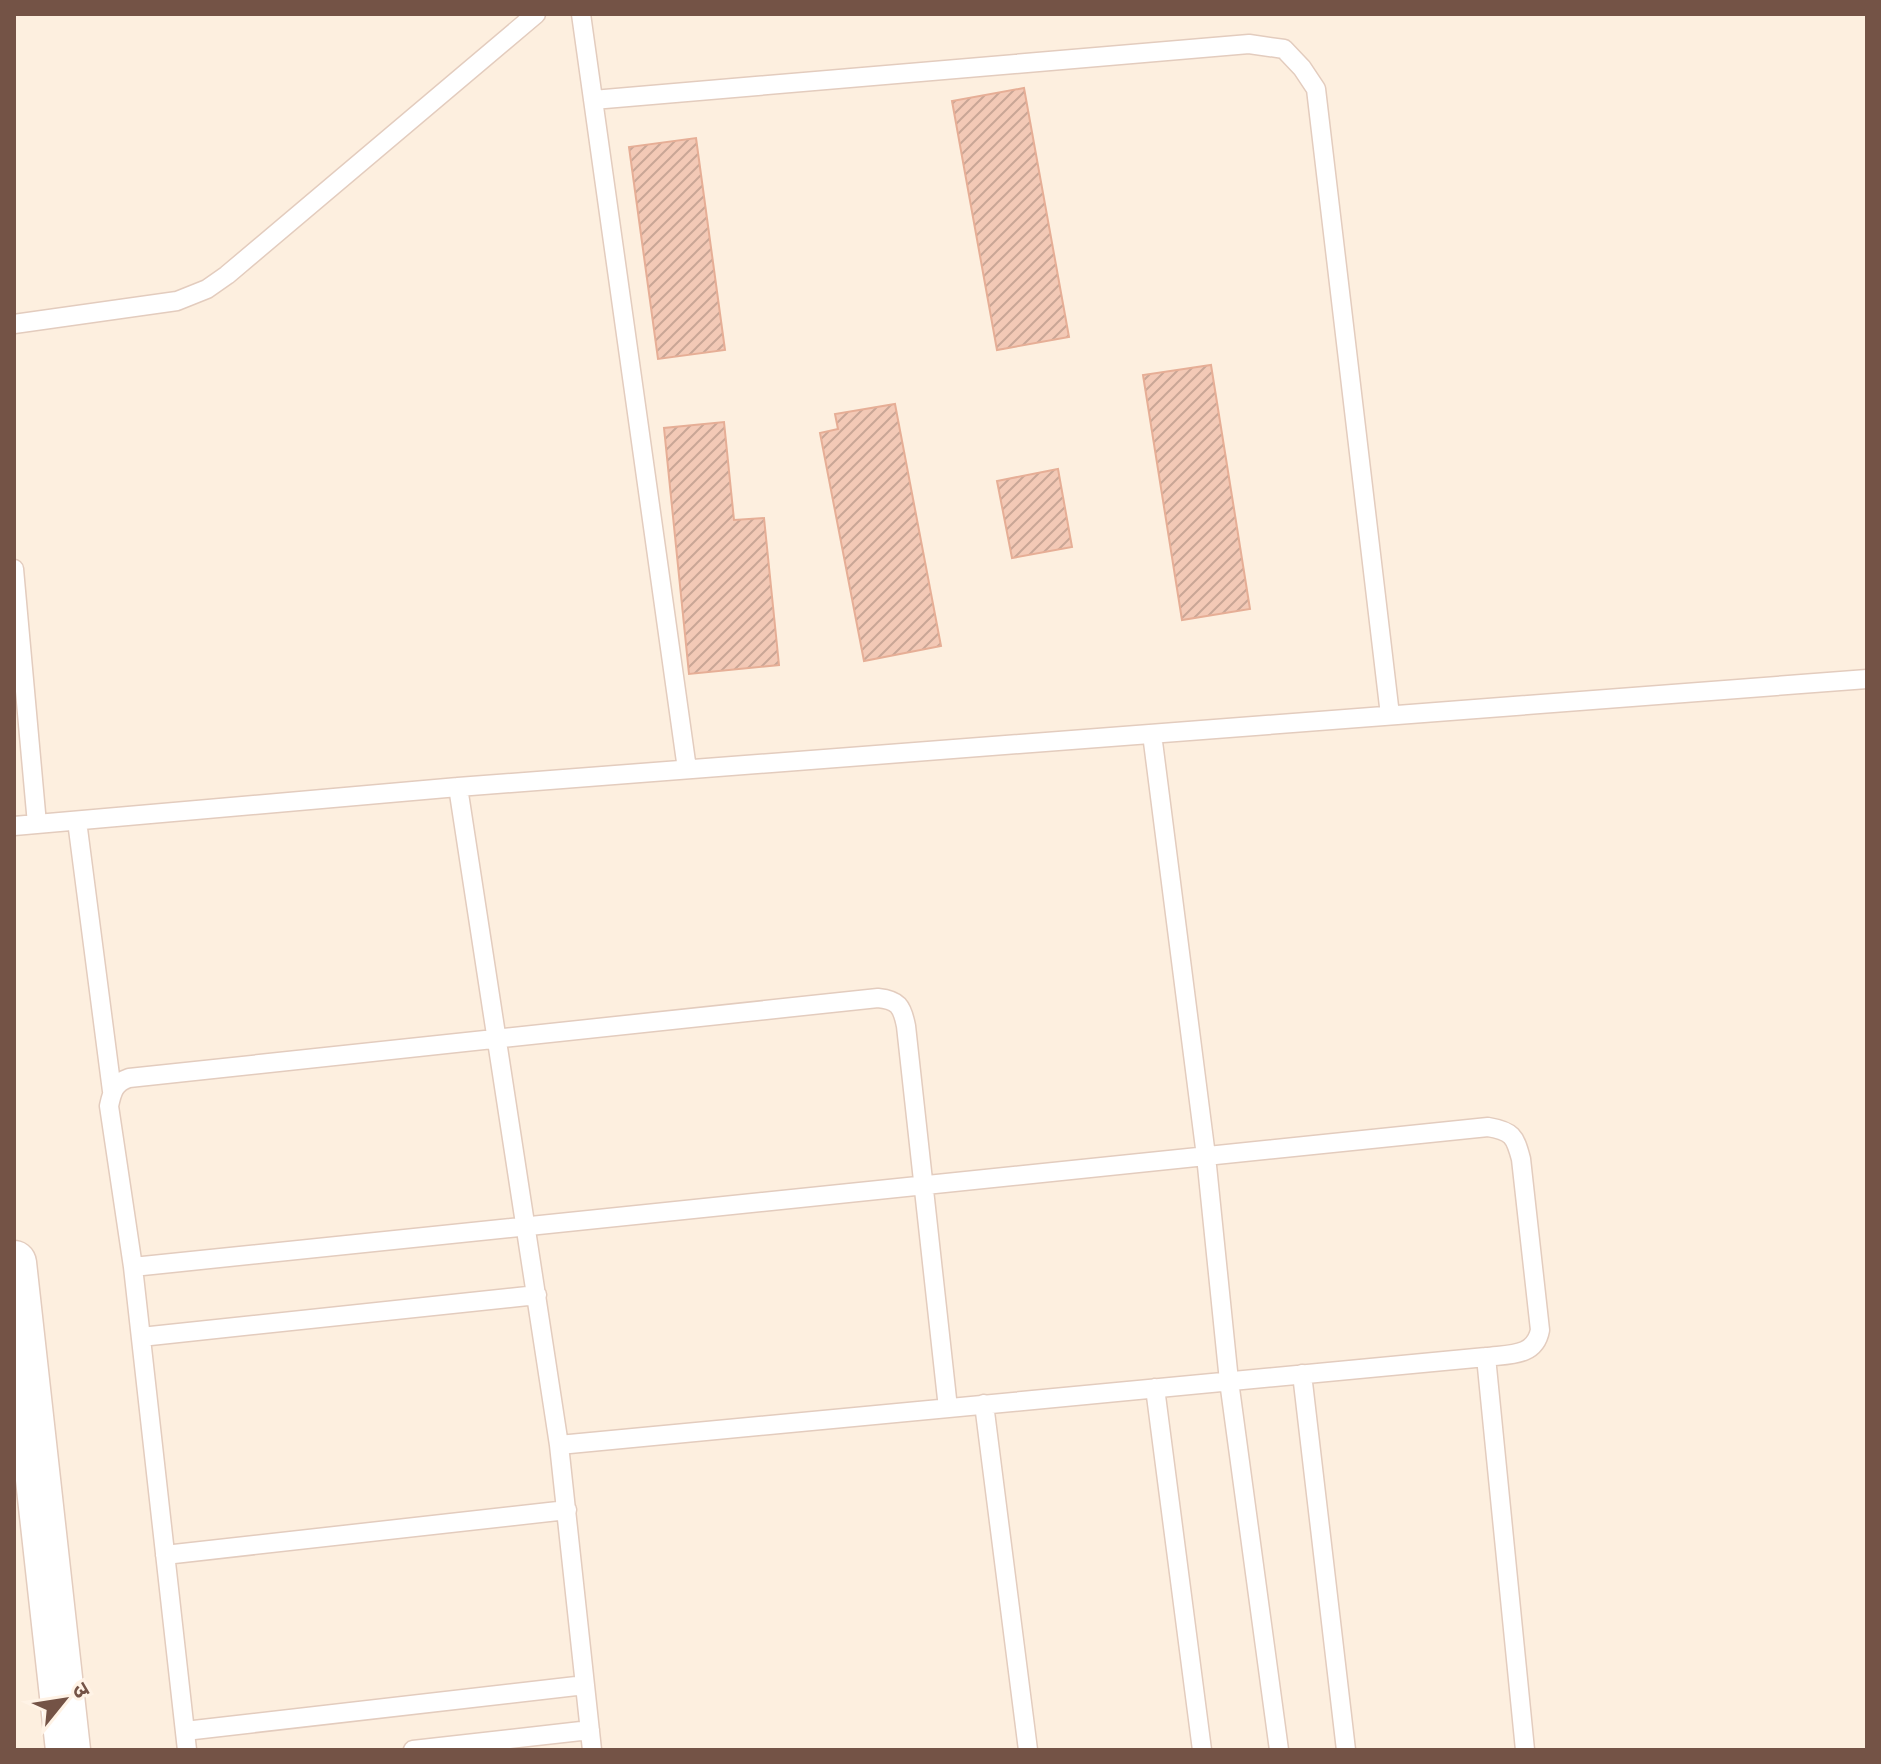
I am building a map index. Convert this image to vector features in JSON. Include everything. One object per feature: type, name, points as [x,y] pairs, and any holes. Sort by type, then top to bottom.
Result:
[{"type":"street","points":[[14,1263],[68,1750]]},
{"type":"lane","points":[[14,324],[177,301],[207,289],[536,14]]},
{"type":"lane","points":[[581,14],[687,769]]},
{"type":"lane","points":[[593,100],[1249,44],[1284,49],[1316,89],[1390,715]]},
{"type":"lane","points":[[14,569],[37,824]]},
{"type":"lane","points":[[14,826],[458,787],[1867,679]]},
{"type":"lane","points":[[1152,734],[1206,1156],[1229,1381],[1279,1750]]},
{"type":"lane","points":[[458,787],[559,1445],[592,1750]]},
{"type":"lane","points":[[77,821],[112,1091],[109,1106],[133,1267],[187,1750]]},
{"type":"lane","points":[[112,1091],[120,1081],[129,1078],[878,998],[893,1000],[902,1008],[906,1026],[948,1408]]},
{"type":"lane","points":[[133,1267],[1488,1127],[1503,1129],[1516,1139],[1521,1159],[1540,1330],[1538,1340],[1531,1349],[1522,1353],[559,1445]]},
{"type":"lane","points":[[141,1337],[537,1295]]},
{"type":"lane","points":[[1486,1357],[1525,1750]]},
{"type":"lane","points":[[1302,1374],[1346,1750]]},
{"type":"lane","points":[[1155,1388],[1202,1750]]},
{"type":"lane","points":[[984,1404],[1028,1750]]},
{"type":"lane","points":[[165,1555],[567,1510]]},
{"type":"lane","points":[[185,1731],[585,1685]]},
{"type":"lane","points":[[413,1750],[590,1730]]},
{"type":"building","points":[[1024,88],[1069,337],[997,350],[952,101]]},
{"type":"building","points":[[696,138],[725,350],[658,359],[629,147]]},
{"type":"building","points":[[1211,365],[1250,609],[1182,620],[1143,375]]},
{"type":"building","points":[[895,404],[941,646],[864,661],[820,433],[838,429],[835,414]]},
{"type":"building","points":[[724,422],[734,520],[764,518],[779,665],[689,674],[664,428]]},
{"type":"building","points":[[1058,469],[1072,547],[1012,558],[997,481]]}]
